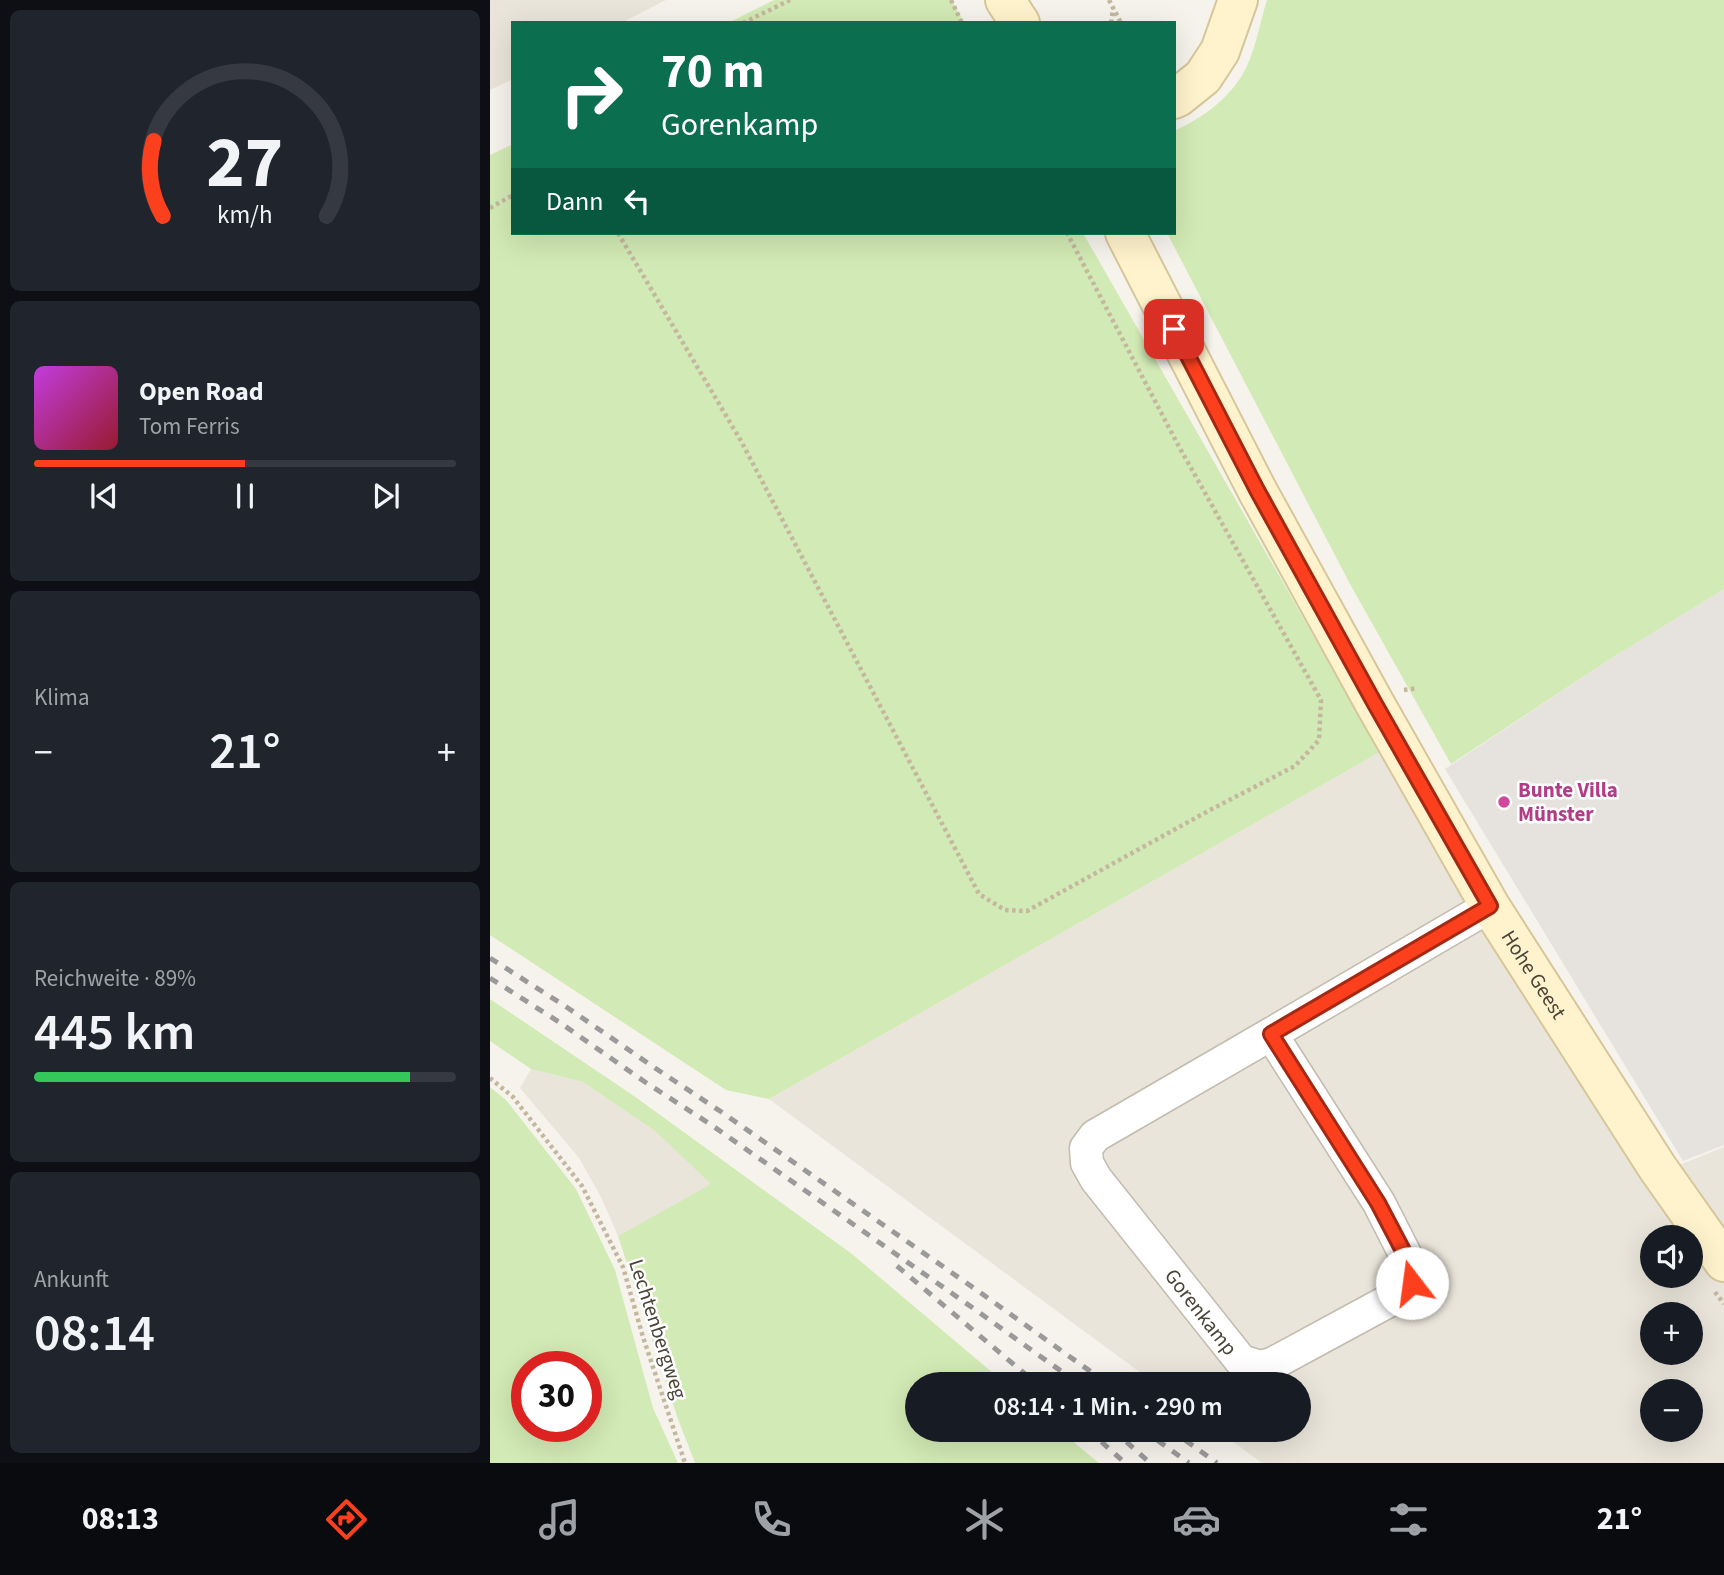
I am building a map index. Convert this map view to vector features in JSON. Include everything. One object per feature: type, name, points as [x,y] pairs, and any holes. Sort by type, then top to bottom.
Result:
[{"type":"street","points":[[1005,0],[1019,21]]},
{"type":"street","points":[[1176,98],[1203,77],[1220,51],[1238,0]]},
{"type":"street","name":"Hohe Geest","points":[[1126,235],[1257,490],[1490,906],[1657,1167],[1724,1262]]},
{"type":"street","name":"Gorenkamp","points":[[1271,1034],[1378,1203],[1413,1273],[1412,1283],[1405,1292],[1272,1364],[1260,1367],[1241,1362],[1096,1179],[1087,1163],[1086,1148],[1095,1136],[1490,906]]},
{"type":"path","points":[[747,21],[790,0]]},
{"type":"path","points":[[951,0],[961,21]]},
{"type":"path","points":[[1109,0],[1120,21]]},
{"type":"path","points":[[1111,21],[1114,8]]},
{"type":"path","points":[[490,208],[511,196]]},
{"type":"path","points":[[619,235],[741,441],[979,894],[1005,910],[1027,911],[1209,810],[1295,766],[1319,740],[1321,700],[1177,443],[1068,235]]},
{"type":"path","name":"Lechtenbergweg","points":[[490,1078],[513,1097],[582,1186],[623,1267],[685,1463]]},
{"type":"shaded area","points":[[490,0],[666,0],[625,21],[511,21],[511,80],[490,90]]},
{"type":"shaded area","points":[[1724,589],[1724,1145],[1683,1161],[1445,769],[1610,659]]},
{"type":"shaded area","points":[[1380,752],[1647,1178],[1724,1147],[1724,1463],[1262,1463],[1233,1442],[1311,1442],[1311,1372],[1140,1372],[769,1099]]},
{"type":"shaded area","points":[[531,1069],[583,1082],[655,1131],[712,1184],[618,1236],[601,1197],[579,1158],[520,1088]]},
{"type":"green space","points":[[774,0],[952,0],[963,21],[732,21]]},
{"type":"green space","points":[[1267,0],[1724,0],[1724,589],[1610,659],[1451,764],[1350,584],[1168,235],[1176,235],[1176,130],[1211,109],[1227,94],[1241,77],[1253,50]]},
{"type":"green space","points":[[511,145],[511,235],[1084,235],[1380,752],[769,1099],[726,1090],[490,935],[490,155]]},
{"type":"green space","points":[[490,999],[634,1096],[852,1254],[992,1372],[905,1372],[905,1442],[1074,1442],[1099,1463],[695,1463],[618,1236],[711,1184],[655,1131],[583,1082],[531,1069],[490,1041]]},
{"type":"green space","points":[[490,1087],[506,1100],[576,1189],[615,1270],[653,1408],[678,1463],[490,1463]]},
{"type":"railway","points":[[490,958],[720,1111],[1091,1372]]},
{"type":"railway","points":[[490,978],[710,1124],[1062,1372]]},
{"type":"railway","points":[[897,1266],[1023,1372]]},
{"type":"railway","points":[[1101,1442],[1125,1463]]},
{"type":"railway","points":[[1126,1442],[1150,1463]]},
{"type":"railway","points":[[1160,1442],[1189,1463]]},
{"type":"railway","points":[[1188,1442],[1217,1463]]},
{"type":"place","name":"Bunte Villa Münster","points":[[1504,802]]},
{"type":"route","points":[[1174,329],[1257,490],[1490,906],[1271,1034],[1378,1203],[1410,1264],[1412,1283]]}]
